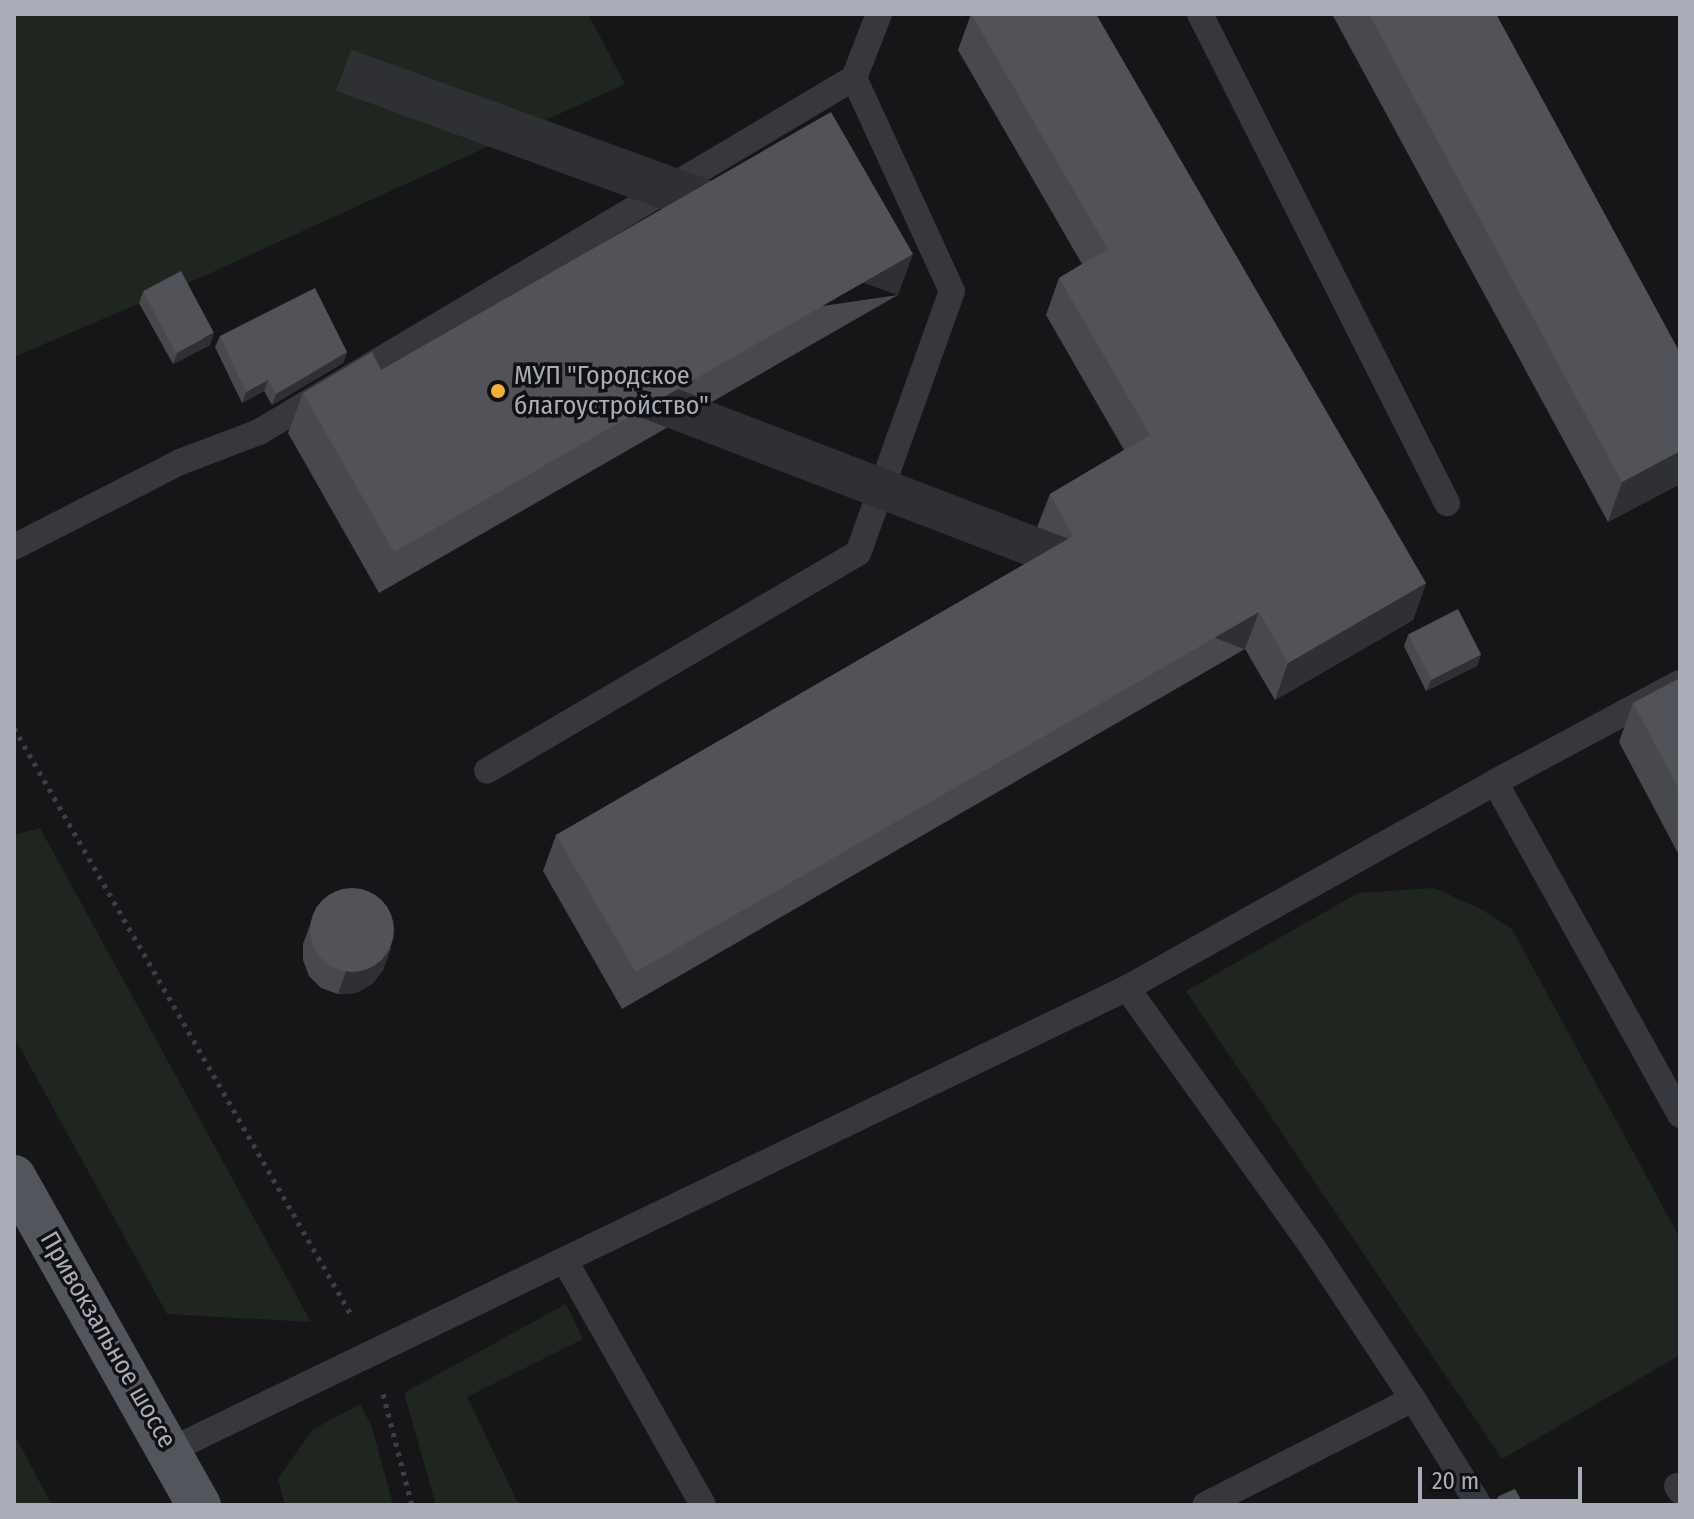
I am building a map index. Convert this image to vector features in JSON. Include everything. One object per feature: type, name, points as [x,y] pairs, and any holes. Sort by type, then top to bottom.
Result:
[{"type":"main road","name":"Привокзальное шоссе","points":[[14,1177],[171,1450],[199,1505]]},
{"type":"lane","points":[[14,547],[180,462],[259,432],[854,78],[879,14]]},
{"type":"lane","points":[[1200,14],[1447,503]]},
{"type":"lane","points":[[487,771],[858,553],[952,291],[854,78]]},
{"type":"lane","points":[[171,1450],[1127,988],[1495,782],[1680,683]]},
{"type":"lane","points":[[1495,782],[1680,1115]]},
{"type":"lane","points":[[1127,988],[1315,1251],[1479,1505]]},
{"type":"lane","points":[[565,1261],[703,1505]]},
{"type":"lane","points":[[1205,1505],[1413,1399]]},
{"type":"path","points":[[14,728],[372,1351],[412,1505]]},
{"type":"shaded area","points":[[14,14],[588,14],[625,84],[215,271],[14,357]]},
{"type":"shaded area","points":[[40,828],[311,1322],[167,1314],[14,1037],[14,835]]},
{"type":"shaded area","points":[[1434,888],[1481,909],[1512,929],[1680,1238],[1680,1355],[1502,1459],[1186,991],[1358,893]]},
{"type":"shaded area","points":[[566,1304],[583,1339],[467,1397],[519,1505],[436,1505],[404,1393]]},
{"type":"shaded area","points":[[360,1404],[372,1427],[393,1505],[285,1505],[278,1479],[312,1430]]},
{"type":"shaded area","points":[[14,1434],[52,1505],[14,1505]]},
{"type":"building","points":[[971,14],[1096,14],[1426,583],[1288,663],[1259,612],[636,972],[556,835],[1073,536],[1050,494],[1150,435],[1059,278],[1108,249]]},
{"type":"building","points":[[1369,14],[1496,14],[1680,353],[1680,451],[1622,482]]},
{"type":"building","points":[[831,112],[913,254],[394,552],[303,393],[372,352],[381,370]]},
{"type":"building","points":[[181,271],[214,333],[176,353],[143,291]]},
{"type":"building","points":[[315,288],[347,352],[276,394],[268,380],[246,392],[220,336]]},
{"type":"building","points":[[1458,609],[1481,654],[1431,680],[1408,634]]},
{"type":"building","points":[[1680,678],[1680,791],[1633,703]]},
{"type":"building","points":[[352,888],[368,891],[382,900],[391,914],[394,930],[391,946],[382,960],[368,969],[352,972],[336,969],[322,960],[313,946],[310,930],[313,914],[322,900],[336,891]]},
{"type":"building","points":[[1515,1489],[1524,1505],[1492,1505],[1499,1496]]},
{"type":"place","name":"МУП \"Городское благоустройство\"","points":[[498,391]]}]
